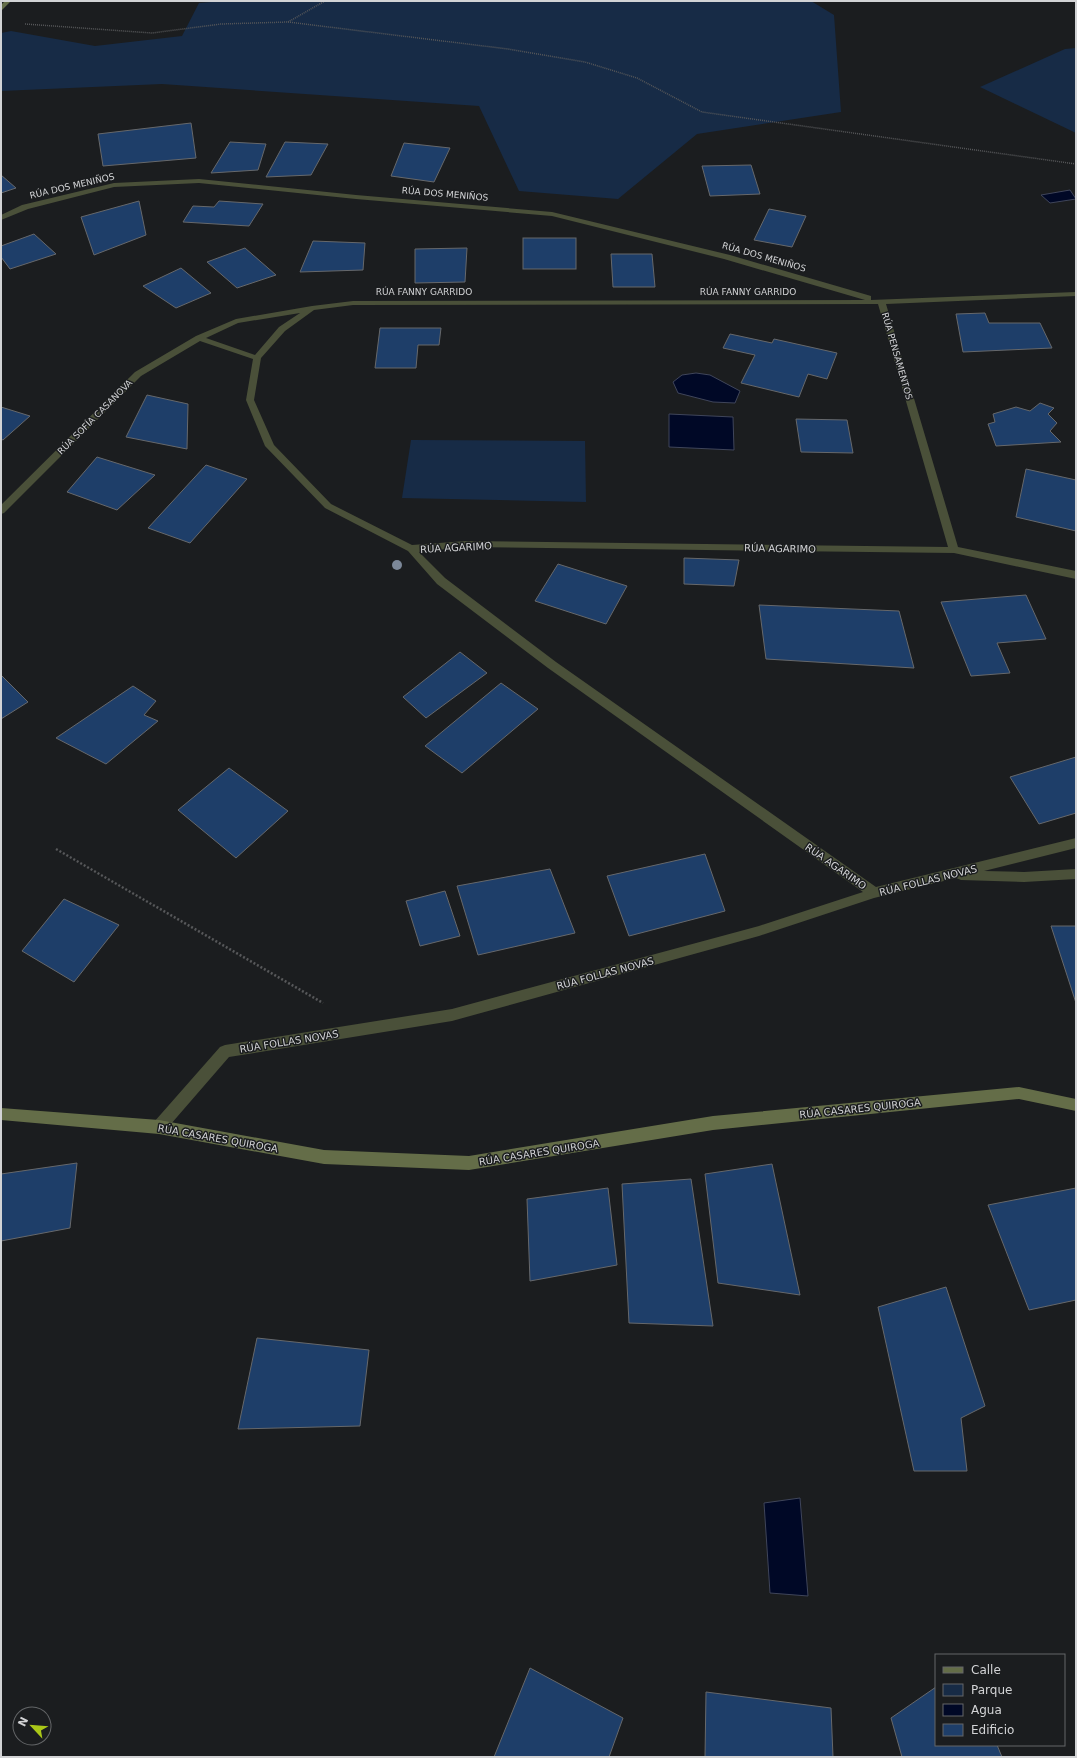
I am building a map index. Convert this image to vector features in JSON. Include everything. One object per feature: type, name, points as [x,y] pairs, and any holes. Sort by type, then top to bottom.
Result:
[{"type":"street","points":[[1,9],[8,1]]},
{"type":"street","name":"RÚA DOS MENIÑOS","points":[[1,218],[25,207],[114,185],[199,181],[356,197],[552,214],[727,257],[881,302]]},
{"type":"street","name":"RÚA PENSAMENTOS","points":[[954,550],[881,302],[1076,294]]},
{"type":"street","name":"RÚA FANNY GARRIDO","points":[[257,358],[282,329],[312,308],[353,303],[881,302]]},
{"type":"street","name":"RÚA SOFÍA CASANOVA","points":[[1,511],[138,374],[199,338],[236,321],[312,308]]},
{"type":"street","points":[[199,338],[257,358],[250,400],[270,446],[328,506],[411,549]]},
{"type":"street","name":"RÚA AGARIMO","points":[[411,549],[466,544],[954,550],[1076,575]]},
{"type":"street","name":"RÚA AGARIMO","points":[[411,549],[441,581],[552,665],[874,893]]},
{"type":"street","name":"RÚA FOLLAS NOVAS","points":[[159,1127],[225,1052],[452,1015],[759,931],[874,893],[1076,843]]},
{"type":"street","points":[[946,875],[1024,877],[1076,874]]},
{"type":"street","name":"RÚA CASARES QUIROGA","points":[[1,1114],[159,1127],[324,1157],[469,1163],[713,1123],[1019,1093],[1076,1105]]},
{"type":"path","points":[[288,22],[325,1]]},
{"type":"path","points":[[22,23],[65,28],[152,33],[221,24],[288,22],[508,49],[585,62],[637,78],[702,112],[1076,164]]},
{"type":"path","points":[[56,849],[368,1029]]},
{"type":"green space","points":[[223,1],[811,1],[834,15],[841,112],[697,134],[618,199],[519,191],[479,106],[162,84],[1,91],[1,33],[11,31],[95,46],[182,36],[199,3]]},
{"type":"green space","points":[[1076,48],[1076,133],[980,87],[1065,49]]},
{"type":"green space","points":[[411,440],[585,441],[586,502],[402,498]]},
{"type":"water","points":[[1070,190],[1076,199],[1050,203],[1041,195]]},
{"type":"water","points":[[696,373],[710,375],[740,391],[735,403],[713,402],[678,393],[673,382],[682,375]]},
{"type":"water","points":[[669,414],[733,417],[734,450],[669,447]]},
{"type":"water","points":[[800,1498],[808,1596],[770,1593],[764,1503]]},
{"type":"building","points":[[191,123],[196,158],[103,166],[98,134]]},
{"type":"building","points":[[230,142],[266,144],[258,170],[211,173]]},
{"type":"building","points":[[285,142],[328,144],[311,175],[266,177]]},
{"type":"building","points":[[404,143],[450,148],[434,182],[391,176]]},
{"type":"building","points":[[751,165],[760,194],[710,196],[702,166]]},
{"type":"building","points":[[1,175],[16,188],[1,193]]},
{"type":"building","points":[[139,201],[146,235],[94,255],[81,217]]},
{"type":"building","points":[[219,201],[263,204],[249,226],[183,222],[193,206],[214,207]]},
{"type":"building","points":[[769,209],[806,216],[792,247],[754,240]]},
{"type":"building","points":[[34,234],[56,254],[10,269],[1,257],[1,246]]},
{"type":"building","points":[[523,238],[576,238],[576,269],[523,269]]},
{"type":"building","points":[[313,241],[365,243],[363,270],[300,272]]},
{"type":"building","points":[[245,248],[276,275],[237,288],[207,262]]},
{"type":"building","points":[[467,248],[465,282],[415,283],[415,249]]},
{"type":"building","points":[[611,254],[652,254],[655,287],[613,287]]},
{"type":"building","points":[[181,268],[211,293],[176,308],[143,286]]},
{"type":"building","points":[[985,313],[989,323],[1040,323],[1052,348],[963,352],[956,314]]},
{"type":"building","points":[[380,328],[441,328],[439,345],[418,345],[416,368],[375,368]]},
{"type":"building","points":[[730,334],[772,343],[774,339],[837,353],[827,379],[808,374],[799,397],[741,383],[755,355],[723,348]]},
{"type":"building","points":[[147,395],[188,404],[187,449],[126,437]]},
{"type":"building","points":[[1040,403],[1054,408],[1048,414],[1057,423],[1050,431],[1061,442],[996,446],[988,424],[995,422],[993,414],[1016,407],[1030,411]]},
{"type":"building","points":[[1,407],[30,416],[3,440],[1,439]]},
{"type":"building","points":[[796,419],[847,420],[853,453],[801,452]]},
{"type":"building","points":[[97,457],[155,475],[117,510],[67,492]]},
{"type":"building","points":[[206,465],[247,479],[190,543],[148,528]]},
{"type":"building","points":[[1026,469],[1076,480],[1076,531],[1016,517]]},
{"type":"building","points":[[684,558],[739,560],[734,586],[684,584]]},
{"type":"building","points":[[558,564],[627,586],[606,624],[535,601]]},
{"type":"building","points":[[1026,595],[1046,639],[997,643],[1010,673],[971,676],[941,602]]},
{"type":"building","points":[[759,605],[899,611],[914,668],[766,659]]},
{"type":"building","points":[[460,652],[487,673],[426,718],[403,697]]},
{"type":"building","points":[[1,675],[28,702],[1,719]]},
{"type":"building","points":[[501,683],[538,709],[462,773],[425,746]]},
{"type":"building","points":[[133,686],[156,701],[144,715],[158,721],[106,764],[56,738]]},
{"type":"building","points":[[1076,757],[1076,813],[1039,824],[1010,777]]},
{"type":"building","points":[[229,768],[288,811],[236,858],[178,810]]},
{"type":"building","points":[[705,854],[725,911],[629,936],[607,876]]},
{"type":"building","points":[[550,869],[575,933],[478,955],[457,886]]},
{"type":"building","points":[[445,891],[460,936],[420,946],[406,901]]},
{"type":"building","points":[[64,899],[119,925],[74,982],[22,951]]},
{"type":"building","points":[[1051,926],[1076,926],[1076,1003]]},
{"type":"building","points":[[77,1163],[70,1228],[1,1241],[1,1174]]},
{"type":"building","points":[[772,1164],[800,1295],[718,1283],[705,1174]]},
{"type":"building","points":[[691,1179],[713,1326],[629,1323],[622,1184]]},
{"type":"building","points":[[608,1188],[617,1265],[530,1281],[527,1199]]},
{"type":"building","points":[[1076,1188],[1076,1300],[1029,1310],[988,1205]]},
{"type":"building","points":[[946,1287],[985,1406],[961,1418],[967,1471],[914,1471],[878,1307]]},
{"type":"building","points":[[257,1338],[369,1350],[360,1426],[238,1429]]},
{"type":"building","points":[[530,1668],[623,1718],[609,1757],[494,1757]]},
{"type":"building","points":[[935,1688],[935,1746],[997,1746],[1002,1757],[902,1757],[891,1718]]},
{"type":"building","points":[[706,1692],[831,1708],[833,1757],[705,1757]]}]
